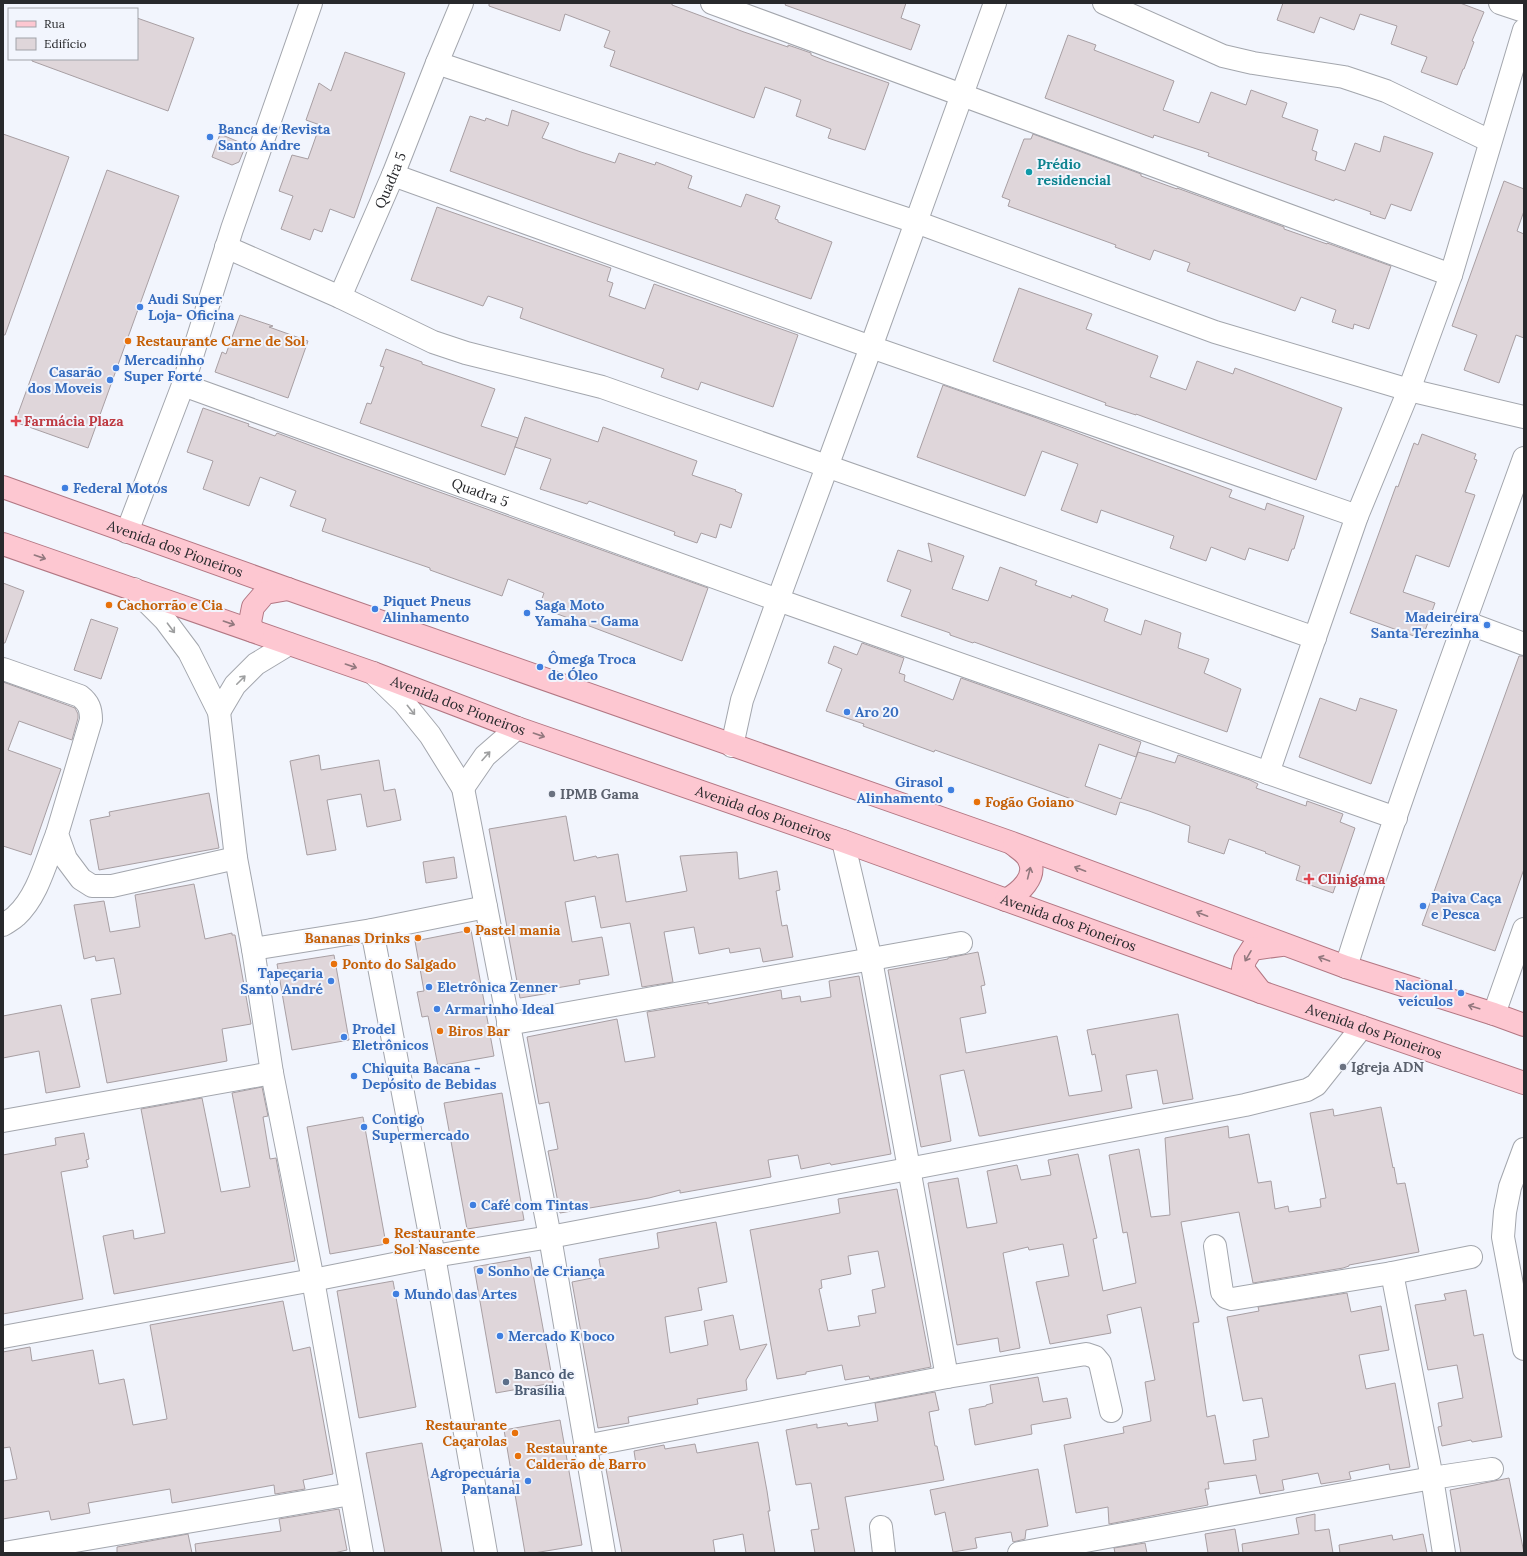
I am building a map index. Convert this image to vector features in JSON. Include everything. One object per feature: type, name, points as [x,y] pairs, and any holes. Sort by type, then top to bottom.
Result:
[{"type":"main road","name":"Avenida dos Pioneiros","points":[[3,487],[732,746],[1012,843],[1283,945],[1524,1025]]},
{"type":"main road","name":"Avenida dos Pioneiros","points":[[3,544],[373,673],[516,728],[843,841],[1262,992],[1524,1082]]},
{"type":"main road","points":[[253,631],[250,622],[253,607],[265,593],[288,589]]},
{"type":"main road","points":[[1006,900],[1024,888],[1031,872],[1031,864],[1029,859],[1012,843]]},
{"type":"main road","points":[[1262,992],[1243,969],[1245,960],[1252,949],[1283,945]]},
{"type":"street","points":[[127,532],[182,385],[226,247],[311,3]]},
{"type":"street","name":"Quadra 5","points":[[340,297],[393,175],[462,3]]},
{"type":"street","points":[[712,3],[1451,275]]},
{"type":"street","points":[[732,746],[742,700],[995,3]]},
{"type":"street","points":[[1104,3],[1223,56],[1252,63],[1344,77],[1386,90],[1490,141]]},
{"type":"street","points":[[1500,3],[1524,12]]},
{"type":"street","points":[[1268,773],[1357,516],[1409,390],[1451,275],[1524,30]]},
{"type":"street","points":[[437,63],[916,222],[1215,332],[1409,390],[1524,417]]},
{"type":"street","points":[[393,175],[871,347],[1357,516]]},
{"type":"street","points":[[226,247],[340,297],[433,342],[466,353],[602,387],[1315,638]]},
{"type":"street","name":"Quadra 5","points":[[182,385],[778,600],[1396,818]]},
{"type":"street","points":[[1346,967],[1372,884],[1447,669],[1524,458]]},
{"type":"street","points":[[134,590],[165,620],[189,652],[219,712],[236,858],[253,949],[272,1073],[313,1280],[362,1553]]},
{"type":"street","points":[[1465,622],[1524,644]]},
{"type":"street","points":[[219,712],[235,685],[256,664],[289,644]]},
{"type":"street","points":[[3,669],[80,696],[87,701],[91,710],[91,720],[57,834],[39,879],[26,905],[15,917],[3,925]]},
{"type":"street","points":[[373,673],[404,702],[430,735],[464,788],[508,1024],[550,1236],[604,1553]]},
{"type":"street","points":[[464,788],[485,756],[516,728]]},
{"type":"street","points":[[57,834],[66,859],[81,879],[92,886],[112,886],[236,858]]},
{"type":"street","points":[[843,841],[871,960],[947,1376]]},
{"type":"street","points":[[253,949],[372,930],[486,907]]},
{"type":"street","points":[[1494,1014],[1524,929]]},
{"type":"street","points":[[372,930],[434,1256],[486,1553]]},
{"type":"street","points":[[508,1024],[961,943]]},
{"type":"street","points":[[3,1337],[1245,1105],[1307,1090],[1316,1085],[1362,1027]]},
{"type":"street","points":[[3,1121],[272,1073]]},
{"type":"street","points":[[1524,1149],[1510,1187],[1505,1212],[1503,1237],[1524,1349]]},
{"type":"street","points":[[1215,1246],[1222,1292],[1226,1297],[1232,1299],[1392,1273],[1471,1258]]},
{"type":"street","points":[[1392,1273],[1432,1478],[1444,1553]]},
{"type":"street","points":[[585,1446],[947,1376],[1086,1354],[1095,1357],[1100,1363],[1111,1411]]},
{"type":"street","points":[[1019,1553],[1065,1549],[1432,1478],[1492,1469]]},
{"type":"street","points":[[4,1553],[351,1494]]},
{"type":"street","points":[[880,1527],[884,1553]]},
{"type":"building","points":[[489,3],[672,3],[672,5],[744,32],[811,53],[811,55],[826,61],[889,83],[865,150],[828,138],[831,129],[796,116],[801,100],[765,87],[754,118],[610,66],[615,51],[604,47],[610,31],[565,14],[560,31],[489,6]]},
{"type":"building","points":[[786,3],[906,3],[901,18],[920,25],[911,50],[785,5]]},
{"type":"building","points":[[1283,3],[1460,3],[1484,12],[1457,85],[1421,72],[1427,57],[1391,44],[1397,26],[1360,14],[1354,30],[1320,17],[1314,33],[1277,20]]},
{"type":"building","points":[[138,18],[194,38],[168,111],[32,61],[138,60]]},
{"type":"building","points":[[1068,35],[1096,45],[1094,50],[1174,81],[1163,110],[1199,123],[1211,92],[1246,105],[1251,90],[1287,103],[1282,117],[1318,130],[1312,150],[1317,152],[1315,160],[1345,171],[1355,143],[1380,152],[1384,136],[1433,153],[1411,211],[1391,204],[1385,219],[1370,214],[1371,212],[1335,199],[1334,201],[1208,156],[1209,153],[1154,135],[1153,138],[1045,98]]},
{"type":"building","points":[[345,52],[405,73],[354,218],[330,209],[322,232],[314,229],[310,240],[281,229],[293,196],[279,191],[292,155],[308,159],[320,125],[306,120],[319,83],[331,91]]},
{"type":"building","points":[[512,110],[549,123],[542,138],[581,152],[615,163],[619,153],[655,165],[656,162],[692,176],[688,188],[741,207],[746,194],[780,206],[775,219],[778,220],[778,222],[832,242],[811,299],[450,171],[470,116],[485,121],[486,118],[508,126]]},
{"type":"building","points":[[3,134],[69,157],[5,335],[3,335]]},
{"type":"building","points":[[220,134],[246,145],[239,162],[232,165],[212,157]]},
{"type":"building","points":[[1033,134],[1141,174],[1141,176],[1284,227],[1284,229],[1391,266],[1369,329],[1354,324],[1353,329],[1332,322],[1336,310],[1301,297],[1295,311],[1187,271],[1190,263],[1154,250],[1150,260],[1115,247],[1116,245],[1008,206],[1010,200],[1002,197],[1024,139],[1031,139]]},
{"type":"building","points":[[107,170],[179,196],[88,448],[15,422]]},
{"type":"building","points":[[1504,181],[1524,189],[1524,211],[1517,231],[1524,234],[1524,338],[1516,335],[1499,383],[1464,370],[1477,335],[1452,326]]},
{"type":"building","points":[[437,207],[611,268],[607,281],[613,283],[609,296],[645,309],[654,284],[798,335],[773,407],[701,382],[698,390],[661,377],[664,369],[520,318],[523,308],[488,296],[483,306],[411,280]]},
{"type":"building","points":[[1019,288],[1092,314],[1086,329],[1158,356],[1150,377],[1186,390],[1197,361],[1233,374],[1235,368],[1342,408],[1316,480],[1136,414],[1105,405],[1106,403],[993,361]]},
{"type":"building","points":[[240,315],[273,326],[269,327],[308,341],[288,398],[215,372],[222,352],[226,354]]},
{"type":"building","points":[[386,349],[422,362],[422,364],[495,389],[481,426],[518,438],[505,475],[360,423],[367,403],[371,404],[384,367],[380,366]]},
{"type":"building","points":[[943,385],[1232,490],[1229,497],[1265,510],[1267,503],[1304,516],[1294,549],[1292,549],[1288,561],[1249,548],[1245,560],[1211,547],[1206,561],[1170,548],[1174,536],[1101,510],[1097,523],[1061,510],[1078,464],[1042,451],[1025,496],[917,457]]},
{"type":"building","points":[[203,408],[249,424],[248,426],[275,436],[277,433],[708,588],[682,661],[539,607],[544,593],[508,579],[502,596],[430,570],[430,568],[322,531],[326,519],[290,506],[296,491],[260,477],[249,506],[203,489],[213,461],[187,452]]},
{"type":"building","points":[[525,417],[598,442],[603,427],[697,461],[692,475],[736,490],[735,491],[742,494],[731,528],[720,524],[716,538],[701,533],[697,543],[674,535],[675,532],[589,501],[587,504],[540,489],[551,459],[515,447]]},
{"type":"building","points":[[1422,434],[1476,454],[1474,459],[1477,460],[1465,492],[1475,495],[1449,567],[1416,555],[1403,592],[1435,603],[1422,639],[1350,613],[1396,486],[1398,487],[1414,443],[1418,445]]},
{"type":"building","points":[[928,543],[964,556],[952,589],[988,601],[1000,567],[1037,581],[1035,585],[1071,598],[1072,595],[1108,609],[1104,621],[1141,635],[1145,620],[1181,633],[1178,648],[1209,659],[1204,673],[1241,689],[1227,732],[974,642],[973,643],[950,635],[950,633],[901,616],[911,590],[887,581],[898,550],[932,562]]},
{"type":"building","points":[[3,583],[24,591],[5,643],[3,643]]},
{"type":"building","points":[[91,619],[118,628],[101,679],[74,670]]},
{"type":"building","points":[[862,643],[904,658],[899,673],[905,675],[904,681],[953,700],[961,678],[1141,742],[1136,757],[1099,744],[1085,786],[1121,799],[1138,752],[1175,763],[1178,755],[1250,780],[1258,784],[1256,788],[1306,806],[1307,801],[1343,814],[1340,822],[1355,828],[1333,893],[1296,880],[1300,866],[1265,853],[1266,852],[1229,839],[1224,854],[1188,842],[1190,826],[1149,811],[1120,802],[1116,815],[935,750],[934,752],[863,726],[864,724],[826,711],[842,669],[828,663],[834,646],[857,655]]},
{"type":"building","points":[[1519,656],[1524,656],[1524,869],[1495,951],[1422,925]]},
{"type":"building","points":[[3,682],[75,708],[78,714],[72,740],[19,721],[8,750],[61,769],[31,855],[3,846]]},
{"type":"building","points":[[1320,698],[1356,711],[1360,698],[1397,710],[1371,784],[1299,757]]},
{"type":"building","points":[[319,755],[321,770],[379,760],[384,791],[395,789],[401,820],[367,827],[361,794],[327,800],[336,850],[307,855],[290,761]]},
{"type":"building","points":[[209,793],[219,848],[99,870],[90,820],[110,816],[109,812]]},
{"type":"building","points":[[566,816],[574,861],[596,856],[597,858],[618,854],[626,902],[687,891],[680,856],[737,852],[739,879],[777,871],[780,890],[776,891],[782,926],[787,925],[793,957],[763,962],[760,948],[730,953],[729,948],[699,954],[694,927],[664,932],[673,982],[642,987],[630,923],[601,928],[595,896],[565,902],[572,942],[602,937],[609,975],[579,980],[580,984],[550,989],[550,993],[520,998],[489,829]]},
{"type":"building","points":[[454,857],[457,878],[426,883],[423,862]]},
{"type":"building","points":[[194,884],[205,939],[232,933],[232,935],[235,935],[251,1024],[222,1029],[227,1061],[107,1083],[91,999],[121,994],[114,958],[96,961],[95,956],[84,959],[74,905],[104,901],[110,932],[140,927],[135,895]]},
{"type":"building","points":[[471,930],[494,1056],[438,1066],[428,1016],[422,1017],[417,992],[424,991],[415,941]]},
{"type":"building","points":[[978,952],[985,985],[981,986],[986,1013],[960,1018],[966,1053],[1057,1036],[1069,1096],[1102,1091],[1095,1054],[1092,1055],[1087,1030],[1178,1014],[1193,1099],[1163,1104],[1157,1070],[1126,1075],[1132,1108],[979,1136],[964,1070],[940,1075],[951,1141],[921,1147],[888,970]]},
{"type":"building","points":[[334,955],[349,1040],[292,1050],[277,964]]},
{"type":"building","points":[[859,976],[891,1154],[801,1169],[798,1155],[768,1160],[771,1177],[680,1193],[680,1190],[649,1198],[560,1213],[548,1151],[558,1149],[549,1102],[539,1104],[527,1037],[617,1019],[625,1062],[655,1057],[647,1012],[708,1002],[708,1004],[781,990],[782,999],[800,996],[801,1002],[831,997],[829,981]]},
{"type":"building","points":[[61,1005],[80,1087],[46,1093],[39,1051],[3,1058],[3,1016]]},
{"type":"building","points":[[262,1087],[268,1116],[263,1117],[270,1159],[276,1158],[295,1261],[114,1294],[103,1236],[133,1230],[134,1239],[165,1233],[141,1109],[202,1098],[221,1192],[250,1187],[232,1093]]},
{"type":"building","points":[[502,1093],[524,1220],[467,1229],[444,1103]]},
{"type":"building","points":[[1381,1107],[1397,1184],[1405,1183],[1419,1252],[1349,1265],[1343,1268],[1253,1283],[1239,1212],[1181,1222],[1199,1322],[1193,1323],[1207,1417],[1215,1415],[1224,1464],[1256,1460],[1253,1440],[1269,1437],[1262,1398],[1243,1401],[1227,1317],[1259,1311],[1258,1307],[1347,1293],[1351,1312],[1381,1306],[1389,1350],[1359,1355],[1366,1389],[1395,1383],[1410,1467],[1390,1470],[1389,1464],[1349,1472],[1351,1479],[1321,1484],[1318,1473],[1282,1480],[1284,1490],[1260,1494],[1256,1475],[1208,1482],[1209,1489],[1205,1489],[1208,1505],[1109,1524],[1108,1507],[1076,1513],[1064,1445],[1124,1433],[1123,1427],[1151,1421],[1145,1382],[1155,1380],[1141,1307],[1107,1315],[1111,1333],[1050,1344],[1036,1282],[1069,1276],[1063,1244],[1029,1250],[1028,1247],[1003,1253],[1020,1348],[1000,1352],[998,1338],[957,1345],[928,1183],[958,1178],[967,1228],[997,1223],[987,1171],[1017,1165],[1021,1180],[1051,1175],[1048,1160],[1078,1154],[1097,1238],[1093,1239],[1103,1291],[1136,1283],[1127,1232],[1123,1233],[1109,1155],[1139,1149],[1151,1217],[1170,1215],[1165,1138],[1228,1126],[1229,1138],[1249,1134],[1258,1183],[1271,1181],[1275,1209],[1288,1206],[1289,1212],[1321,1207],[1320,1199],[1326,1198],[1310,1113],[1333,1109],[1334,1116]]},
{"type":"building","points":[[363,1117],[386,1244],[330,1254],[307,1127]]},
{"type":"building","points":[[84,1133],[89,1159],[86,1160],[88,1167],[61,1172],[83,1299],[3,1314],[3,1155],[56,1145],[55,1138]]},
{"type":"building","points":[[897,1189],[931,1367],[870,1379],[869,1376],[845,1380],[842,1365],[806,1372],[806,1374],[777,1379],[750,1230],[840,1213],[838,1199]],"holes":[[[878,1251],[885,1287],[872,1290],[876,1313],[858,1316],[860,1326],[828,1331],[819,1289],[822,1288],[821,1280],[851,1274],[848,1256]]]},
{"type":"building","points":[[716,1222],[727,1282],[698,1288],[702,1310],[665,1317],[670,1353],[708,1345],[704,1321],[733,1315],[740,1350],[767,1344],[746,1380],[747,1390],[697,1399],[698,1404],[628,1417],[629,1423],[598,1428],[572,1282],[602,1276],[599,1259],[659,1248],[657,1233]]},
{"type":"building","points":[[530,1257],[553,1383],[496,1393],[474,1267]]},
{"type":"building","points":[[393,1281],[416,1407],[359,1418],[337,1291]]},
{"type":"building","points":[[1466,1290],[1474,1336],[1483,1334],[1502,1437],[1472,1442],[1471,1440],[1442,1446],[1438,1427],[1442,1426],[1438,1403],[1463,1398],[1457,1365],[1428,1370],[1415,1305],[1446,1300],[1444,1294]]},
{"type":"building","points":[[283,1301],[293,1351],[310,1347],[333,1474],[303,1480],[305,1489],[275,1494],[274,1485],[172,1503],[170,1489],[88,1503],[90,1513],[51,1520],[49,1511],[3,1519],[3,1481],[17,1479],[10,1447],[3,1448],[3,1352],[30,1347],[32,1361],[93,1350],[99,1384],[124,1379],[133,1425],[167,1419],[150,1325]]},
{"type":"building","points":[[1038,1377],[1043,1402],[1067,1398],[1071,1418],[1031,1425],[1032,1434],[975,1445],[969,1409],[986,1406],[993,1403],[990,1385]]},
{"type":"building","points":[[935,1392],[939,1410],[929,1412],[935,1446],[937,1446],[944,1480],[845,1497],[855,1553],[815,1553],[811,1530],[819,1529],[811,1483],[796,1485],[786,1430],[817,1424],[817,1428],[847,1423],[848,1426],[878,1421],[875,1403]]},
{"type":"building","points":[[560,1420],[582,1545],[534,1553],[525,1553],[504,1430]]},
{"type":"building","points":[[758,1442],[767,1491],[770,1511],[768,1511],[775,1553],[746,1553],[743,1534],[713,1540],[715,1553],[622,1553],[606,1469],[636,1464],[634,1451],[664,1445],[665,1449],[695,1444],[697,1453]]},
{"type":"building","points":[[422,1443],[442,1553],[385,1553],[366,1453]]},
{"type":"building","points":[[1038,1469],[1048,1526],[1026,1530],[1025,1539],[1013,1542],[1011,1532],[975,1538],[977,1548],[953,1552],[945,1512],[935,1515],[930,1490]]},
{"type":"building","points":[[1509,1478],[1524,1553],[1461,1553],[1450,1490]]},
{"type":"building","points":[[339,1509],[347,1550],[334,1553],[196,1553],[195,1544],[281,1531],[279,1519]]},
{"type":"building","points":[[1315,1514],[1315,1531],[1329,1529],[1333,1553],[1243,1553],[1242,1544],[1299,1534],[1296,1518]]},
{"type":"building","points":[[1235,1529],[1239,1553],[1208,1553],[1205,1534]]},
{"type":"building","points":[[188,1534],[192,1553],[117,1553],[117,1547]]},
{"type":"building","points":[[1423,1534],[1427,1553],[1340,1553],[1339,1545],[1392,1535],[1393,1540]]},
{"type":"building","points":[[1145,1543],[1147,1553],[1115,1553],[1114,1548]]},
{"type":"place","name":"Banca de Revista Santo Andre","points":[[210,137]]},
{"type":"place","name":"Prédio residencial","points":[[1029,172]]},
{"type":"place","name":"Audi Super Loja- Oficina","points":[[140,307]]},
{"type":"place","name":"Restaurante Carne de Sol","points":[[128,341]]},
{"type":"place","name":"Mercadinho Super Forte","points":[[116,368]]},
{"type":"place","name":"Casarão dos Moveis","points":[[110,380]]},
{"type":"place","name":"Farmácia Plaza","points":[[16,421]]},
{"type":"place","name":"Federal Motos","points":[[65,488]]},
{"type":"place","name":"Cachorrão e Cia","points":[[109,605]]},
{"type":"place","name":"Piquet Pneus Alinhamento","points":[[375,609]]},
{"type":"place","name":"Saga Moto Yamaha - Gama","points":[[527,613]]},
{"type":"place","name":"Madeireira Santa Terezinha","points":[[1487,625]]},
{"type":"place","name":"Ômega Troca de Óleo","points":[[540,667]]},
{"type":"place","name":"Aro 20","points":[[847,712]]},
{"type":"place","name":"Girasol Alinhamento","points":[[951,790]]},
{"type":"place","name":"IPMB Gama","points":[[552,794]]},
{"type":"place","name":"Fogão Goiano","points":[[977,802]]},
{"type":"place","name":"Clinigama","points":[[1309,879]]},
{"type":"place","name":"Paiva Caça e Pesca","points":[[1423,906]]},
{"type":"place","name":"Pastel mania","points":[[467,930]]},
{"type":"place","name":"Bananas Drinks","points":[[418,938]]},
{"type":"place","name":"Ponto do Salgado","points":[[334,964]]},
{"type":"place","name":"Tapeçaria Santo André","points":[[331,981]]},
{"type":"place","name":"Eletrônica Zenner","points":[[429,987]]},
{"type":"place","name":"Nacional veículos","points":[[1461,993]]},
{"type":"place","name":"Armarinho Ideal","points":[[437,1009]]},
{"type":"place","name":"Biros Bar","points":[[440,1031]]},
{"type":"place","name":"Prodel Eletrônicos","points":[[344,1037]]},
{"type":"place","name":"Igreja ADN","points":[[1343,1067]]},
{"type":"place","name":"Chiquita Bacana - Depósito de Bebidas","points":[[354,1076]]},
{"type":"place","name":"Contigo Supermercado","points":[[364,1127]]},
{"type":"place","name":"Café com Tintas","points":[[473,1205]]},
{"type":"place","name":"Restaurante Sol Nascente","points":[[386,1241]]},
{"type":"place","name":"Sonho de Criança","points":[[480,1271]]},
{"type":"place","name":"Mundo das Artes","points":[[396,1294]]},
{"type":"place","name":"Mercado K boco","points":[[500,1336]]},
{"type":"place","name":"Banco de Brasília","points":[[506,1382]]},
{"type":"place","name":"Restaurante Caçarolas","points":[[515,1433]]},
{"type":"place","name":"Restaurante Calderão de Barro","points":[[518,1456]]},
{"type":"place","name":"Agropecuária Pantanal","points":[[528,1481]]}]
